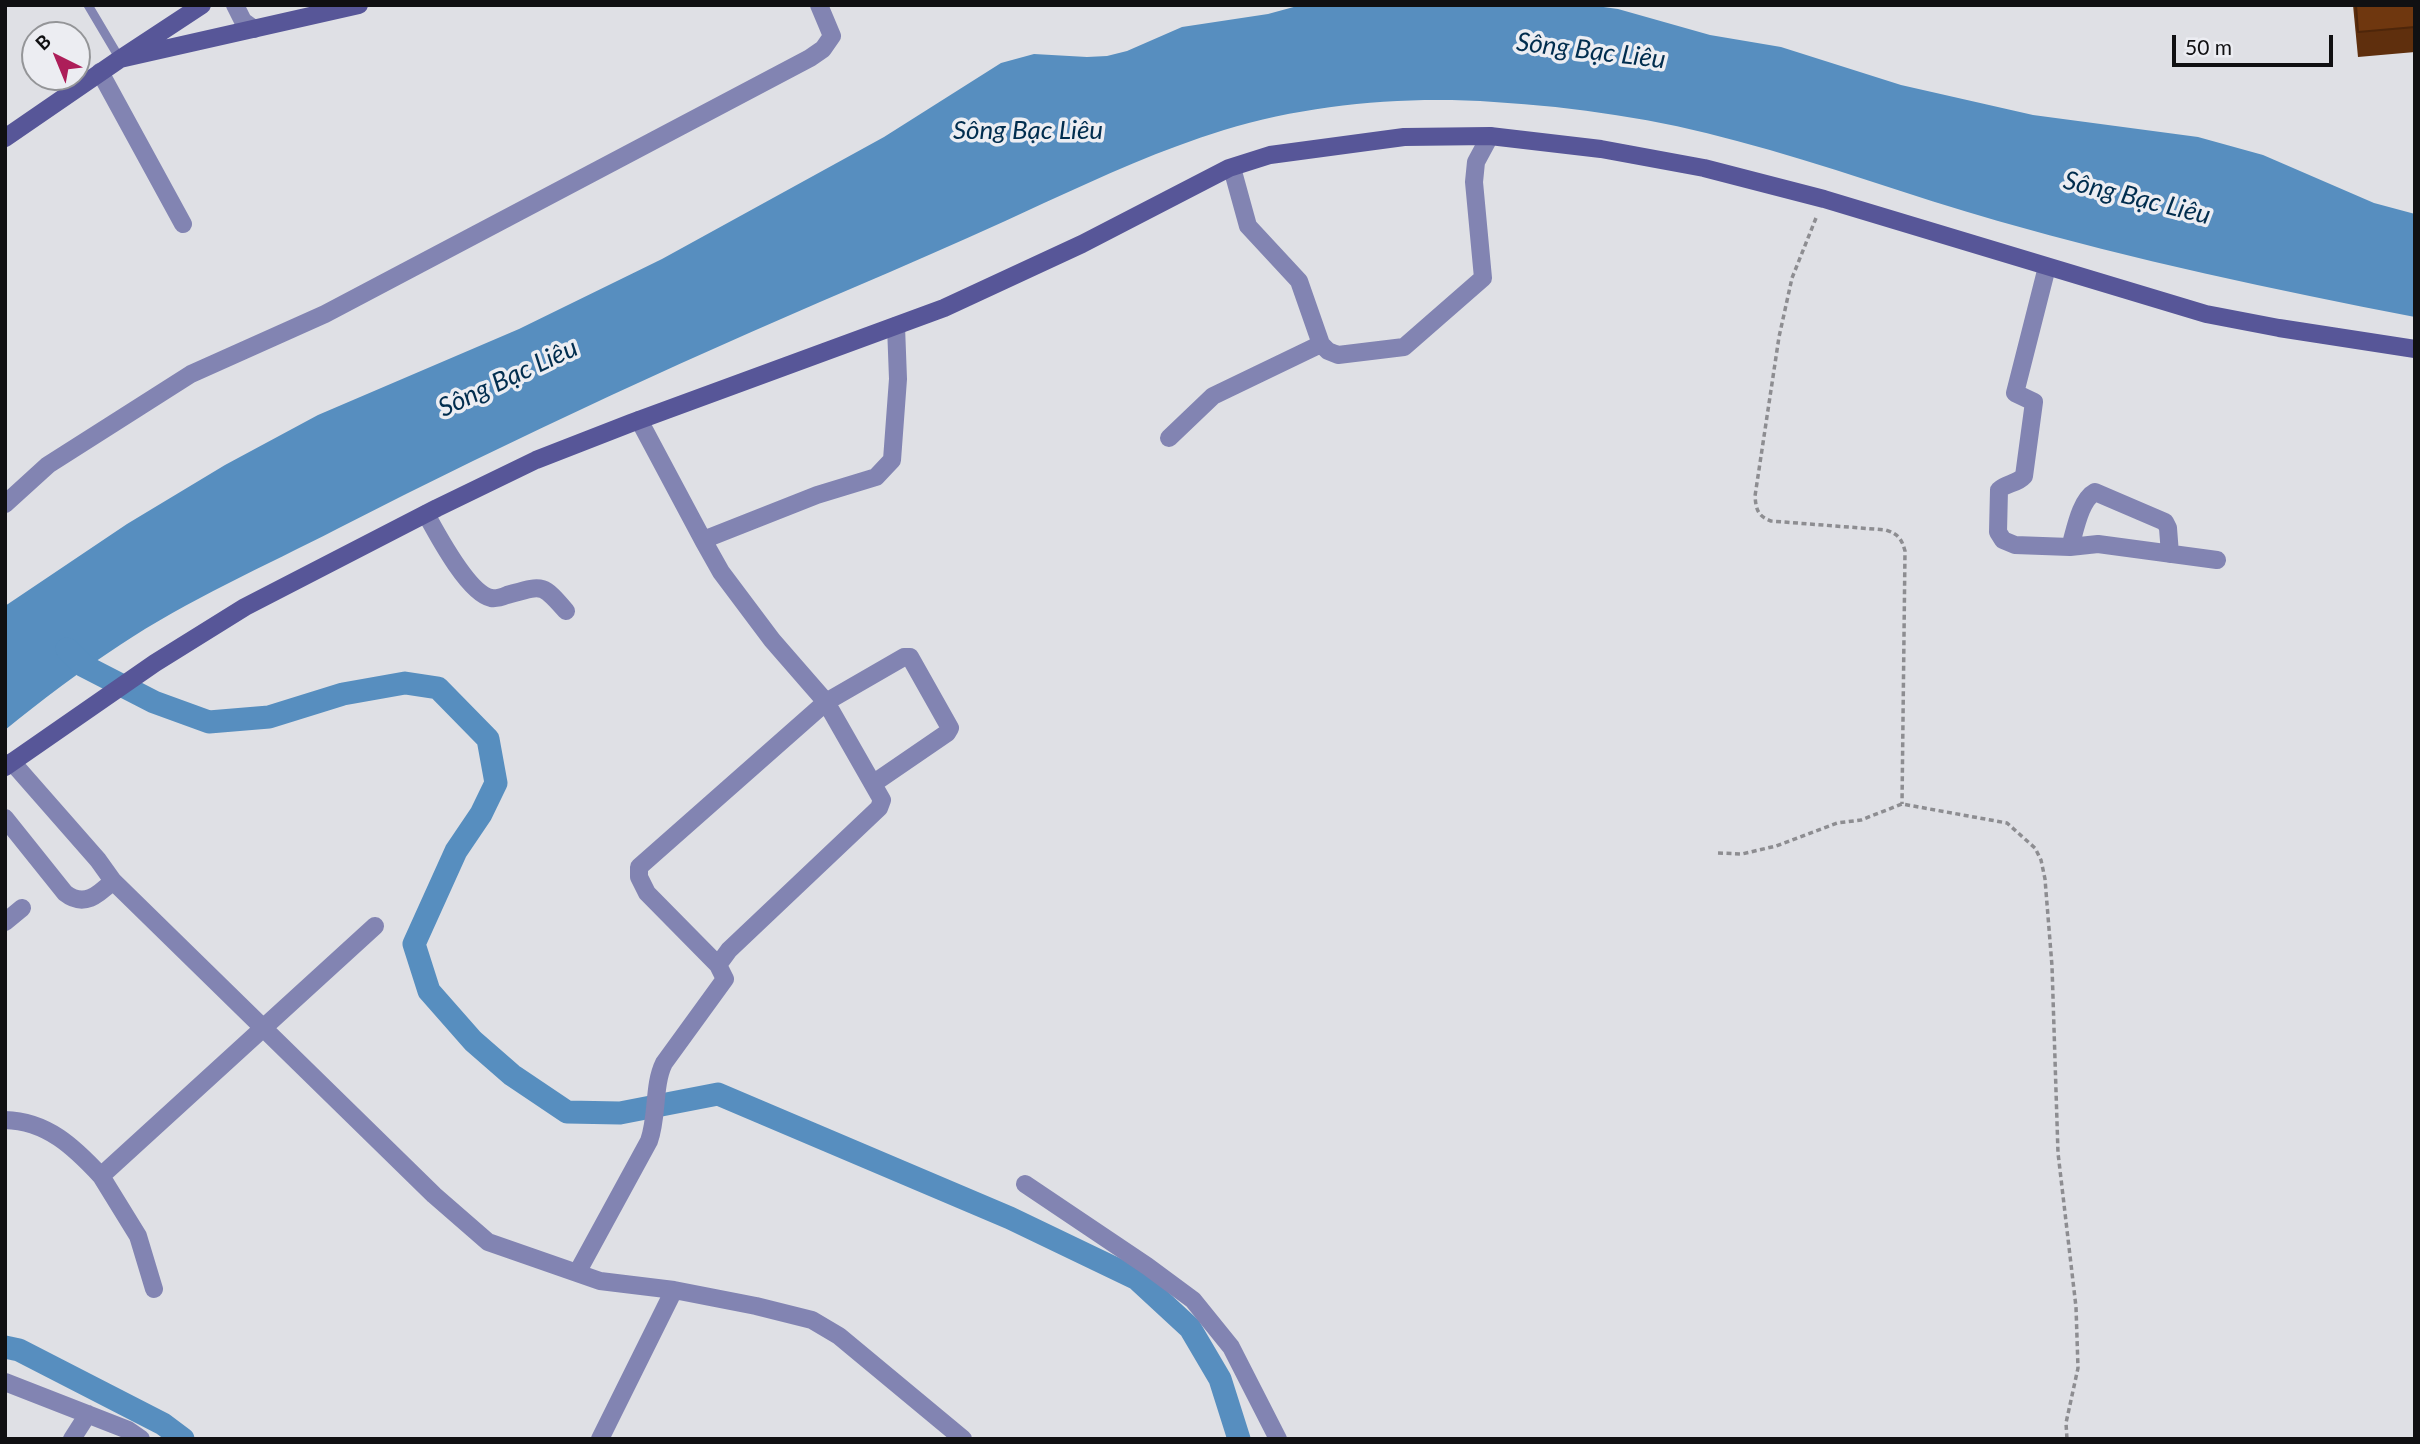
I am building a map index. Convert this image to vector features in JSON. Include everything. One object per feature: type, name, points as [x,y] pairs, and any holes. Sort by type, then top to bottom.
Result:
[{"type":"street","points":[[5,138],[202,5]]},
{"type":"street","points":[[235,5],[243,21],[254,29]]},
{"type":"street","points":[[120,59],[359,5]]},
{"type":"street","points":[[5,504],[48,465],[191,374],[324,314],[810,58],[823,49],[832,36],[819,5]]},
{"type":"street","points":[[100,72],[183,224]]},
{"type":"street","points":[[1232,168],[1248,226],[1299,281],[1321,344],[1338,355],[1404,347],[1483,278],[1474,182],[1476,162],[1490,136]]},
{"type":"street","points":[[963,1439],[839,1336],[812,1320],[674,1290],[600,1281],[488,1242],[442,1203],[113,881],[98,860],[9,764],[138,675],[246,607],[536,460],[944,308],[1082,244],[1232,168],[1270,155],[1404,138],[1490,136],[1601,149],[1704,168],[1824,199],[2206,314],[2415,348]]},
{"type":"street","points":[[2047,267],[2015,393],[2034,402],[2024,476],[2018,483],[1999,490],[1998,533],[2003,540],[2015,545],[2070,547],[2098,544],[2217,560]]},
{"type":"street","points":[[703,541],[817,495],[876,477],[883,471],[892,460],[898,379],[895,326]]},
{"type":"street","points":[[1169,438],[1213,396],[1321,344]]},
{"type":"street","points":[[639,420],[721,572],[772,640],[826,702],[882,800],[879,808],[729,950],[718,965]]},
{"type":"street","points":[[2070,547],[2085,505],[2095,492],[2165,522],[2170,554]]},
{"type":"street","points":[[426,514],[455,564],[484,594],[497,598],[542,588],[549,591],[566,611]]},
{"type":"street","points":[[577,1273],[649,1141],[655,1124],[660,1070],[725,979],[718,965],[647,893],[639,877],[639,867],[826,702],[904,657],[910,657],[950,728],[947,733],[874,783]]},
{"type":"street","points":[[6,818],[65,893],[73,899],[85,901],[100,893],[113,881]]},
{"type":"street","points":[[5,922],[22,908]]},
{"type":"street","points":[[101,1176],[375,926]]},
{"type":"street","points":[[5,1120],[18,1120],[57,1135],[75,1148],[101,1176],[138,1236],[154,1289]]},
{"type":"street","points":[[1025,1184],[1193,1300],[1231,1347],[1278,1439]]},
{"type":"street","points":[[600,1439],[674,1290]]},
{"type":"street","points":[[5,1382],[128,1430],[141,1439]]},
{"type":"street","points":[[72,1439],[88,1414]]},
{"type":"lane","points":[[88,5],[120,59]]},
{"type":"path","points":[[1824,199],[1792,278],[1779,337],[1755,496],[1756,508],[1761,517],[1771,521],[1886,530],[1896,534],[1902,541],[1905,551],[1902,804]]},
{"type":"path","points":[[1718,853],[1742,854],[1776,846],[1837,823],[1861,820],[1902,804],[2007,823],[2035,848],[2045,879],[2052,966],[2058,1153],[2076,1307],[2078,1368],[2066,1423],[2067,1439]]},
{"type":"water","name":"Sông Bạc Liêu","points":[[1301,5],[1589,5],[1618,9],[1710,35],[1781,47],[1901,85],[2033,115],[2198,137],[2263,155],[2374,203],[2415,214],[2415,317],[2257,285],[2101,249],[1965,211],[1770,150],[1647,120],[1555,107],[1460,100],[1392,101],[1324,108],[1224,130],[1133,164],[750,332],[542,428],[405,494],[172,613],[90,665],[5,730],[5,606],[127,524],[225,465],[318,415],[519,329],[662,259],[884,137],[1001,63],[1034,54],[1107,56],[1127,51],[1182,27],[1268,14]]},
{"type":"building","points":[[2356,5],[2415,5],[2415,27],[2358,32]]},
{"type":"waterway","points":[[67,649],[84,666],[154,702],[209,722],[269,717],[343,694],[405,683],[438,688],[488,739],[496,783],[481,814],[456,851],[414,944],[429,991],[473,1041],[512,1075],[567,1112],[620,1113],[718,1094],[1010,1218],[1137,1279],[1190,1328],[1220,1379],[1239,1439]]},
{"type":"waterway","points":[[5,1347],[19,1350],[163,1424],[183,1439]]}]
